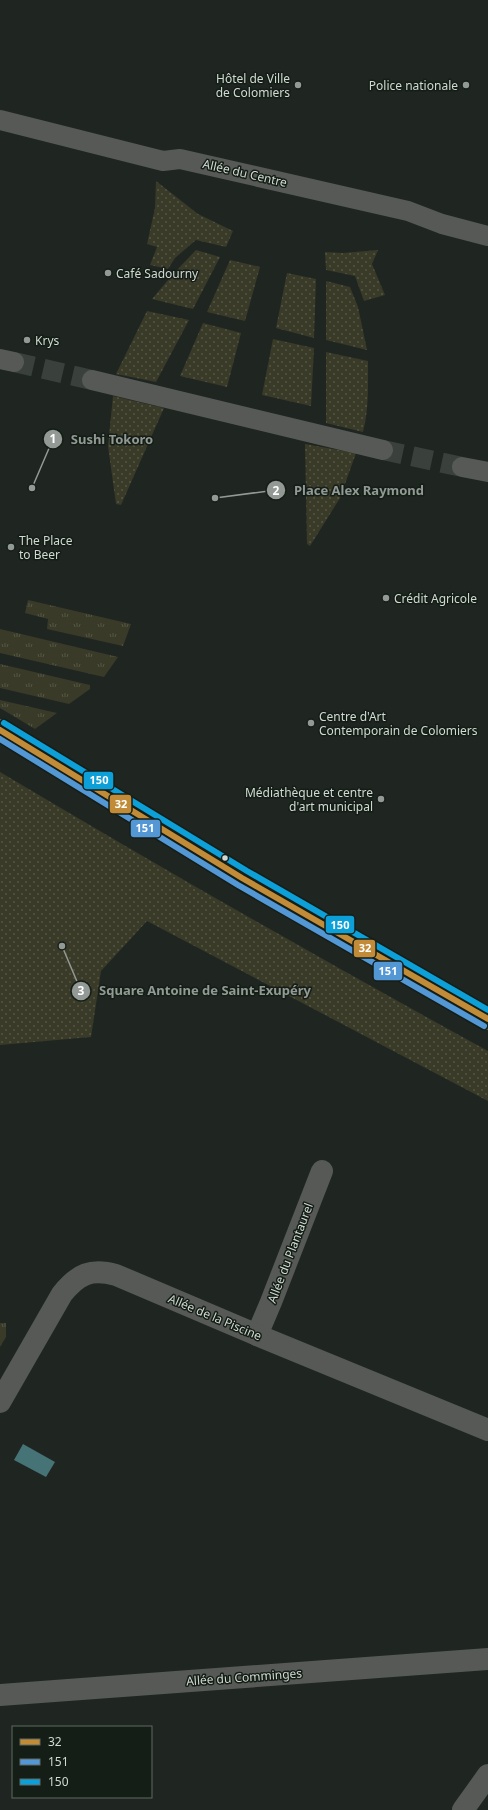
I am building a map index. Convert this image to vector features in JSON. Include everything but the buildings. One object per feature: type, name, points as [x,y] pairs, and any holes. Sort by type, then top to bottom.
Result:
[{"type":"street","name":"Allée du Centre","points":[[0,120],[163,161],[180,159],[408,211],[442,224],[488,236]]},
{"type":"street","points":[[92,380],[384,450]]},
{"type":"street","points":[[462,467],[488,472]]},
{"type":"street","points":[[0,730],[229,870],[387,963],[488,1019]]},
{"type":"street","name":"Allée du Plantaurel","points":[[257,1335],[272,1302],[322,1171]]},
{"type":"street","name":"Allée de la Piscine","points":[[0,1402],[62,1294],[78,1277],[88,1273],[106,1272],[488,1430]]},
{"type":"street","name":"Allée du Comminges","points":[[0,1694],[488,1659]]},
{"type":"street","points":[[463,1810],[488,1775]]},
{"type":"green space","points":[[156,181],[198,214],[233,231],[226,247],[196,240],[175,258],[168,269],[150,265],[157,247],[147,244],[155,208]]},
{"type":"green space","points":[[196,250],[220,257],[193,309],[152,299],[174,273]]},
{"type":"green space","points":[[378,250],[372,264],[385,295],[364,301],[355,276],[326,270],[325,252],[343,253]]},
{"type":"green space","points":[[230,260],[260,267],[245,321],[207,312]]},
{"type":"green space","points":[[287,273],[316,279],[314,338],[276,328]]},
{"type":"green space","points":[[326,281],[350,287],[358,307],[367,350],[326,340]]},
{"type":"green space","points":[[147,311],[189,320],[156,382],[116,374]]},
{"type":"green space","points":[[203,323],[241,333],[227,387],[180,376]]},
{"type":"green space","points":[[273,339],[314,348],[311,406],[262,395]]},
{"type":"green space","points":[[326,352],[368,361],[367,405],[363,432],[326,423]]},
{"type":"green space","points":[[113,396],[164,408],[121,505],[116,504],[108,446]]},
{"type":"green space","points":[[305,444],[356,453],[340,498],[310,546],[307,544]]},
{"type":"green space","points":[[28,600],[131,624],[123,646],[47,629],[48,619],[25,613]]},
{"type":"green space","points":[[0,629],[118,657],[104,677],[0,653]]},
{"type":"green space","points":[[0,664],[90,685],[90,689],[69,704],[0,688]]},
{"type":"green space","points":[[0,700],[57,713],[35,729],[0,708]]},
{"type":"green space","points":[[0,772],[243,914],[488,1051],[488,1101],[147,921],[101,971],[91,1037],[0,1045]]},
{"type":"green space","points":[[0,1323],[6,1323],[6,1337],[0,1347]]},
{"type":"water","points":[[23,1444],[55,1462],[46,1477],[14,1460]]},
{"type":"tunnel","points":[[14,362],[92,380]]},
{"type":"tunnel","points":[[383,450],[462,467]]},
{"type":"transit line","name":"150","points":[[4,723],[247,871],[488,1010]]},
{"type":"transit line","name":"32","points":[[0,730],[242,878],[488,1019]]},
{"type":"transit line","name":"151","points":[[0,739],[238,885],[484,1026]]},
{"type":"place","name":"Hôtel de Ville de Colomiers","points":[[298,85]]},
{"type":"place","name":"Police nationale","points":[[466,85]]},
{"type":"place","name":"Café Sadourny","points":[[108,273]]},
{"type":"place","name":"Krys","points":[[27,340]]},
{"type":"place","name":"Sushi Tokoro","points":[[32,488]]},
{"type":"place","name":"Place Alex Raymond","points":[[215,498]]},
{"type":"place","name":"The Place to Beer","points":[[11,547]]},
{"type":"place","name":"Crédit Agricole","points":[[386,598]]},
{"type":"place","name":"Centre d'Art Contemporain de Colomiers","points":[[311,723]]},
{"type":"place","name":"Médiathèque et centre d'art municipal","points":[[381,799]]},
{"type":"place","name":"Square Antoine de Saint-Exupéry","points":[[62,946]]}]
